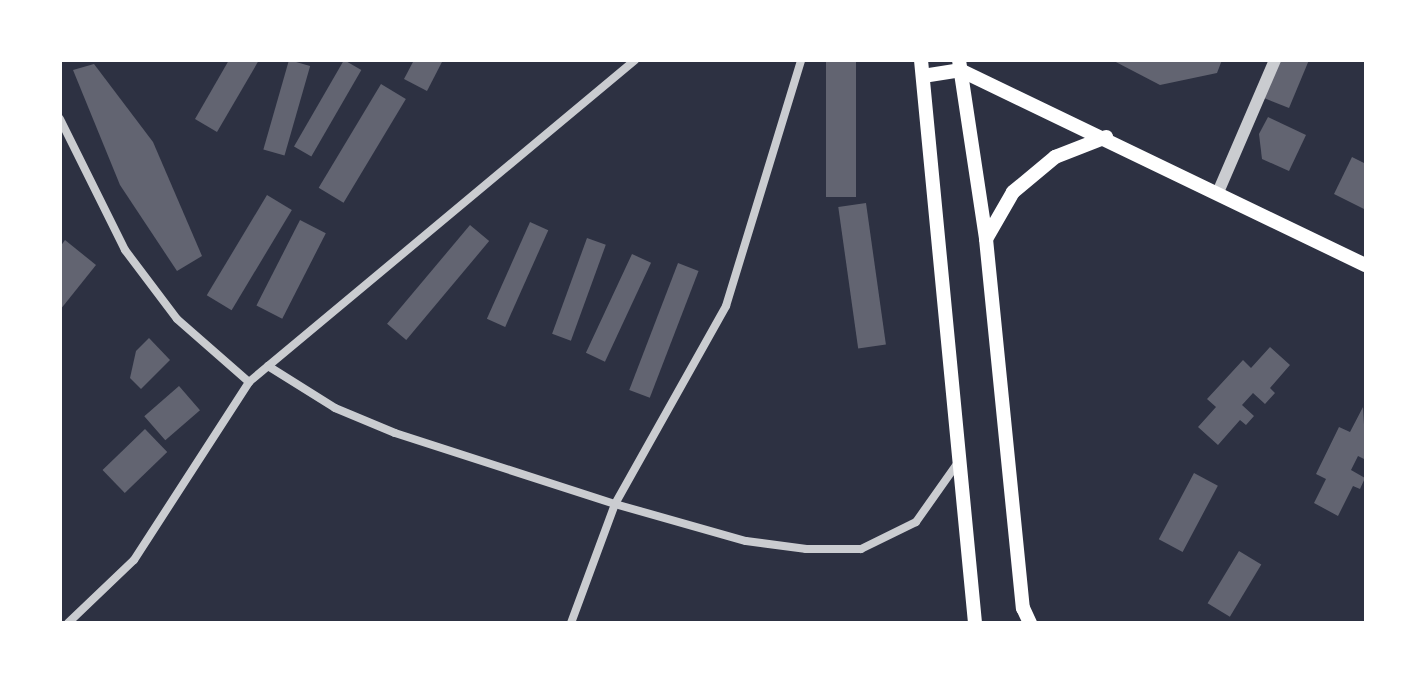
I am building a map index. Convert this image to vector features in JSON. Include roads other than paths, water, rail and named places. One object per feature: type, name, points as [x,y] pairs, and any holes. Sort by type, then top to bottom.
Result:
[{"type":"main road","points":[[921,60],[975,623]]},
{"type":"main road","points":[[923,76],[960,65],[1366,265]]},
{"type":"main road","points":[[960,65],[986,239],[1023,608],[1033,623]]},
{"type":"main road","points":[[986,239],[1013,192],[1055,157],[1106,137]]},
{"type":"street","points":[[68,623],[134,560],[249,382],[635,60]]},
{"type":"street","points":[[571,623],[615,504],[726,306],[801,60]]},
{"type":"street","points":[[1219,190],[1275,60]]},
{"type":"street","points":[[60,119],[125,250],[177,319],[249,382]]},
{"type":"street","points":[[268,366],[335,408],[395,433],[615,504],[746,541],[806,549],[861,549],[916,522],[960,461]]}]
